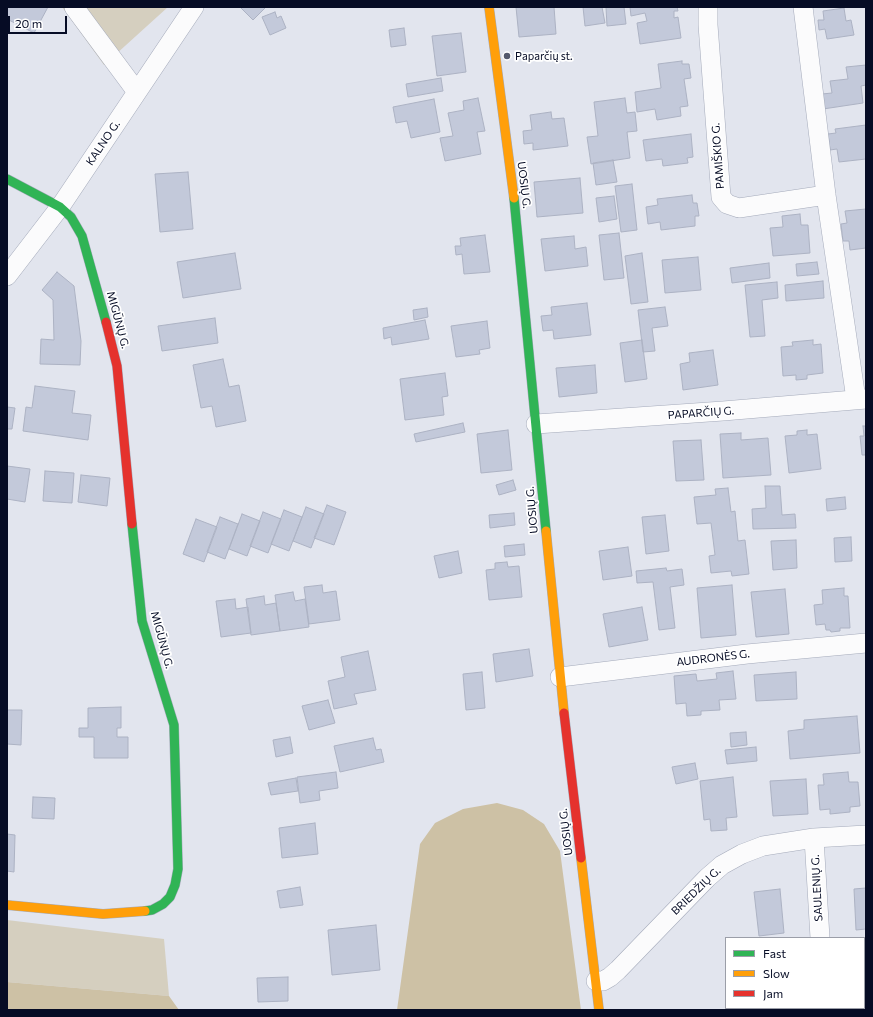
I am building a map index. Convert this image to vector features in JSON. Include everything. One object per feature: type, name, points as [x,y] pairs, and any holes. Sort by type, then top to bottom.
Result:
[{"type":"street","points":[[74,7],[137,92]]},
{"type":"street","name":"KALNO G.","points":[[7,276],[60,207],[194,7]]},
{"type":"street","name":"UOSIŲ G.","points":[[489,7],[516,217],[560,677],[599,1010]]},
{"type":"street","name":"PAMIŠKIO G.","points":[[708,7],[708,25],[721,197],[728,204],[739,208],[826,195]]},
{"type":"street","points":[[802,7],[826,195],[861,399]]},
{"type":"street","name":"MIGŪNŲ G.","points":[[7,179],[60,207],[71,216],[82,236],[118,366],[142,621],[174,725],[178,869],[175,885],[170,897],[163,904],[152,910],[103,914],[7,905]]},
{"type":"street","name":"PAPARČIŲ G.","points":[[536,424],[723,411],[861,399]]},
{"type":"street","name":"AUDRONĖS G.","points":[[560,677],[747,654],[866,643]]},
{"type":"street","name":"BRIEDŽIŲ G.","points":[[596,981],[603,981],[610,977],[707,878],[722,865],[742,854],[763,846],[814,838],[866,834]]},
{"type":"street","name":"SAULENIŲ G.","points":[[814,838],[820,937]]},
{"type":"shaded area","points":[[62,7],[168,7],[104,65]]},
{"type":"shaded area","points":[[497,803],[523,810],[544,824],[560,851],[581,1010],[397,1010],[420,844],[435,823],[463,809]]},
{"type":"shaded area","points":[[7,920],[164,939],[169,996],[7,982]]},
{"type":"shaded area","points":[[7,982],[169,996],[179,1010],[7,1010]]},
{"type":"building","points":[[7,7],[48,7],[34,33],[7,19]]},
{"type":"building","points":[[240,7],[266,7],[253,20]]},
{"type":"building","points":[[516,7],[554,7],[556,34],[519,37]]},
{"type":"building","points":[[583,7],[602,7],[605,23],[585,26]]},
{"type":"building","points":[[606,7],[624,7],[626,24],[607,26]]},
{"type":"building","points":[[630,7],[677,7],[678,11],[674,11],[674,18],[678,17],[681,38],[640,44],[637,23],[647,21],[645,13],[631,16]]},
{"type":"building","points":[[844,8],[846,21],[851,20],[854,35],[827,39],[825,29],[819,30],[818,20],[824,20],[823,11]]},
{"type":"building","points":[[275,12],[277,18],[281,16],[286,28],[270,35],[262,17]]},
{"type":"building","points":[[404,28],[406,45],[391,47],[389,30]]},
{"type":"building","points":[[461,33],[466,72],[437,76],[432,36]]},
{"type":"building","points":[[682,61],[682,64],[689,64],[691,78],[684,79],[688,106],[680,107],[681,116],[657,120],[655,109],[637,112],[635,92],[661,88],[658,64]]},
{"type":"building","points":[[866,65],[866,85],[861,86],[863,103],[823,109],[822,94],[832,93],[830,81],[848,79],[846,67]]},
{"type":"building","points":[[441,78],[443,91],[408,97],[406,84]]},
{"type":"building","points":[[478,98],[485,131],[477,132],[481,154],[445,161],[440,138],[453,136],[448,113],[464,110],[463,101]]},
{"type":"building","points":[[625,98],[627,113],[635,112],[637,131],[627,132],[630,158],[591,164],[587,137],[598,136],[594,102]]},
{"type":"building","points":[[434,99],[440,132],[411,138],[407,121],[396,123],[393,107]]},
{"type":"building","points":[[551,112],[552,119],[564,118],[568,146],[533,150],[533,143],[524,144],[523,131],[532,130],[530,115]]},
{"type":"building","points":[[866,125],[866,159],[839,162],[837,149],[830,150],[828,134],[836,133],[835,129]]},
{"type":"building","points":[[691,134],[693,157],[687,158],[688,163],[663,166],[662,159],[646,161],[643,140]]},
{"type":"building","points":[[613,160],[617,182],[596,185],[593,163]]},
{"type":"building","points":[[188,172],[193,229],[160,232],[155,174]]},
{"type":"building","points":[[580,178],[583,213],[537,217],[534,182]]},
{"type":"building","points":[[632,184],[637,230],[621,232],[615,186]]},
{"type":"building","points":[[692,195],[693,203],[697,203],[699,216],[695,216],[695,226],[661,230],[660,222],[648,224],[646,207],[658,205],[657,199]]},
{"type":"building","points":[[614,196],[617,219],[599,222],[596,198]]},
{"type":"building","points":[[866,209],[866,248],[850,250],[849,241],[843,241],[841,224],[847,223],[845,211]]},
{"type":"building","points":[[800,214],[801,225],[808,225],[810,253],[773,256],[770,228],[783,227],[782,216]]},
{"type":"building","points":[[619,233],[624,278],[604,280],[599,235]]},
{"type":"building","points":[[485,235],[490,272],[464,274],[462,254],[456,255],[455,246],[461,246],[460,238]]},
{"type":"building","points":[[574,236],[575,249],[586,247],[588,266],[545,271],[541,239]]},
{"type":"building","points":[[235,253],[241,289],[183,298],[177,262]]},
{"type":"building","points":[[642,253],[648,302],[631,304],[625,256]]},
{"type":"building","points":[[698,257],[701,290],[665,293],[662,260]]},
{"type":"building","points":[[817,262],[819,274],[797,276],[796,264]]},
{"type":"building","points":[[769,263],[770,278],[732,283],[730,268]]},
{"type":"building","points":[[57,272],[74,286],[81,341],[80,365],[40,364],[41,339],[54,340],[53,300],[42,290]]},
{"type":"building","points":[[823,281],[824,298],[786,301],[785,285]]},
{"type":"building","points":[[777,282],[778,298],[762,300],[765,336],[750,337],[745,285]]},
{"type":"building","points":[[587,303],[591,335],[554,339],[553,330],[543,331],[541,316],[552,315],[551,307]]},
{"type":"building","points":[[665,307],[668,326],[652,328],[655,351],[643,352],[638,310]]},
{"type":"building","points":[[427,308],[428,317],[414,320],[413,310]]},
{"type":"building","points":[[215,318],[218,343],[162,351],[158,326]]},
{"type":"building","points":[[425,320],[429,339],[392,345],[391,337],[384,339],[383,328]]},
{"type":"building","points":[[487,321],[490,348],[479,350],[480,354],[456,357],[451,326]]},
{"type":"building","points":[[642,340],[647,379],[625,382],[620,343]]},
{"type":"building","points":[[813,340],[813,345],[821,344],[823,373],[807,375],[807,379],[796,380],[796,375],[783,376],[781,347],[793,346],[792,342]]},
{"type":"building","points":[[713,350],[718,385],[683,390],[680,364],[690,362],[689,353]]},
{"type":"building","points":[[223,359],[229,387],[239,385],[246,421],[216,427],[212,406],[201,408],[193,365]]},
{"type":"building","points":[[595,365],[597,393],[559,397],[556,368]]},
{"type":"building","points":[[445,373],[448,396],[442,397],[444,415],[405,420],[400,379]]},
{"type":"building","points":[[35,386],[75,391],[72,413],[91,415],[88,440],[23,431],[26,407],[32,408]]},
{"type":"building","points":[[7,407],[15,408],[12,429],[7,429]]},
{"type":"building","points":[[463,423],[465,432],[416,442],[414,434]]},
{"type":"building","points":[[863,426],[866,426],[866,455],[862,455],[860,436],[864,436]]},
{"type":"building","points":[[508,430],[512,470],[481,473],[477,434]]},
{"type":"building","points":[[807,430],[807,435],[817,434],[821,469],[789,473],[785,436],[797,435],[797,431]]},
{"type":"building","points":[[741,433],[741,440],[768,438],[771,475],[723,478],[720,434]]},
{"type":"building","points":[[701,440],[704,480],[676,481],[673,441]]},
{"type":"building","points":[[7,466],[30,469],[25,502],[7,499]]},
{"type":"building","points":[[45,471],[74,473],[72,503],[43,501]]},
{"type":"building","points":[[81,475],[110,478],[107,506],[78,502]]},
{"type":"building","points":[[513,480],[516,490],[499,495],[496,485]]},
{"type":"building","points":[[765,486],[780,486],[782,515],[795,514],[796,528],[753,529],[752,509],[766,508]]},
{"type":"building","points":[[728,488],[731,512],[735,511],[738,541],[745,540],[749,574],[732,576],[731,571],[711,573],[709,556],[715,555],[711,523],[697,524],[694,497],[716,495],[715,489]]},
{"type":"building","points":[[845,497],[846,509],[827,511],[826,499]]},
{"type":"building","points":[[327,505],[346,512],[334,545],[314,538]]},
{"type":"building","points":[[306,507],[324,514],[311,548],[293,541]]},
{"type":"building","points":[[284,510],[302,517],[289,551],[271,544]]},
{"type":"building","points":[[263,512],[281,519],[268,553],[250,546]]},
{"type":"building","points":[[514,513],[515,525],[490,528],[489,515]]},
{"type":"building","points":[[242,514],[260,521],[247,556],[229,549]]},
{"type":"building","points":[[665,515],[669,551],[646,554],[642,517]]},
{"type":"building","points":[[220,517],[238,524],[225,559],[207,552]]},
{"type":"building","points":[[196,519],[217,527],[204,562],[183,554]]},
{"type":"building","points":[[851,537],[852,561],[835,562],[834,538]]},
{"type":"building","points":[[796,540],[797,568],[773,570],[771,541]]},
{"type":"building","points":[[524,544],[525,555],[505,557],[504,546]]},
{"type":"building","points":[[628,547],[632,576],[603,580],[599,551]]},
{"type":"building","points":[[458,551],[462,573],[439,578],[434,556]]},
{"type":"building","points":[[507,562],[508,567],[519,566],[522,597],[489,600],[486,570],[495,569],[495,563]]},
{"type":"building","points":[[666,568],[667,571],[682,569],[684,585],[670,587],[675,628],[659,630],[653,582],[637,583],[636,571]]},
{"type":"building","points":[[322,585],[323,593],[336,591],[340,620],[309,624],[304,587]]},
{"type":"building","points":[[732,585],[736,635],[701,638],[697,588]]},
{"type":"building","points":[[844,588],[844,596],[848,596],[850,628],[840,628],[840,631],[831,632],[830,630],[826,630],[825,624],[816,625],[814,605],[823,604],[822,590]]},
{"type":"building","points":[[785,589],[789,634],[756,637],[751,592]]},
{"type":"building","points":[[293,592],[295,601],[305,599],[309,627],[280,631],[275,595]]},
{"type":"building","points":[[264,596],[265,605],[276,603],[280,631],[251,635],[246,599]]},
{"type":"building","points":[[235,599],[236,609],[248,607],[251,633],[221,637],[216,601]]},
{"type":"building","points":[[642,607],[648,640],[609,647],[603,614]]},
{"type":"building","points":[[529,649],[533,676],[496,682],[493,654]]},
{"type":"building","points":[[368,651],[376,690],[354,694],[357,704],[334,709],[328,681],[345,677],[341,657]]},
{"type":"building","points":[[733,671],[736,699],[719,700],[720,710],[701,711],[701,715],[687,716],[686,703],[676,704],[674,676],[696,674],[697,681],[717,679],[716,673]]},
{"type":"building","points":[[482,672],[485,708],[466,710],[463,674]]},
{"type":"building","points":[[796,672],[797,699],[756,701],[754,675]]},
{"type":"building","points":[[328,700],[335,723],[309,730],[302,706]]},
{"type":"building","points":[[121,707],[121,728],[117,728],[117,737],[128,737],[128,758],[94,758],[94,737],[79,737],[79,728],[88,728],[88,708]]},
{"type":"building","points":[[7,710],[22,710],[21,745],[7,744]]},
{"type":"building","points":[[857,716],[860,753],[790,759],[788,731],[804,729],[804,720]]},
{"type":"building","points":[[746,732],[747,745],[731,747],[730,733]]},
{"type":"building","points":[[290,737],[293,753],[276,757],[273,740]]},
{"type":"building","points":[[373,738],[376,750],[381,749],[384,762],[340,772],[334,746]]},
{"type":"building","points":[[756,747],[757,761],[727,764],[725,750]]},
{"type":"building","points":[[695,763],[698,779],[676,784],[672,767]]},
{"type":"building","points":[[336,772],[338,788],[319,791],[320,800],[300,803],[297,777]]},
{"type":"building","points":[[848,772],[849,782],[858,782],[860,806],[850,807],[850,812],[830,814],[830,809],[820,810],[818,785],[824,785],[823,774]]},
{"type":"building","points":[[733,777],[737,817],[726,818],[727,830],[711,831],[710,819],[704,820],[700,781]]},
{"type":"building","points":[[296,778],[298,791],[271,795],[268,783]]},
{"type":"building","points":[[806,779],[808,814],[773,816],[770,781]]},
{"type":"building","points":[[33,797],[55,798],[54,819],[32,818]]},
{"type":"building","points":[[315,823],[318,854],[282,858],[279,828]]},
{"type":"building","points":[[7,834],[15,835],[14,872],[7,871]]},
{"type":"building","points":[[300,887],[303,905],[280,908],[277,891]]},
{"type":"building","points":[[866,888],[866,929],[856,930],[854,889]]},
{"type":"building","points":[[780,889],[784,933],[759,936],[754,892]]},
{"type":"building","points":[[376,925],[380,970],[332,975],[328,930]]},
{"type":"building","points":[[865,947],[866,947],[865,992]]},
{"type":"building","points":[[288,977],[288,1001],[258,1002],[257,978]]},
{"type":"traffic: fast","points":[[7,179],[60,207],[71,217],[82,236],[106,322]]},
{"type":"traffic: fast","points":[[514,198],[546,531]]},
{"type":"traffic: fast","points":[[132,524],[142,621],[174,725],[178,869],[175,885],[170,897],[163,904],[152,910],[145,911]]},
{"type":"traffic: slow","points":[[489,7],[514,198]]},
{"type":"traffic: slow","points":[[546,531],[564,713]]},
{"type":"traffic: slow","points":[[581,858],[599,1010]]},
{"type":"traffic: slow","points":[[7,905],[103,914],[145,911]]},
{"type":"traffic: jam","points":[[106,322],[117,366],[132,524]]},
{"type":"traffic: jam","points":[[564,713],[581,858]]},
{"type":"place","name":"Paparčių st.","points":[[507,56]]}]
